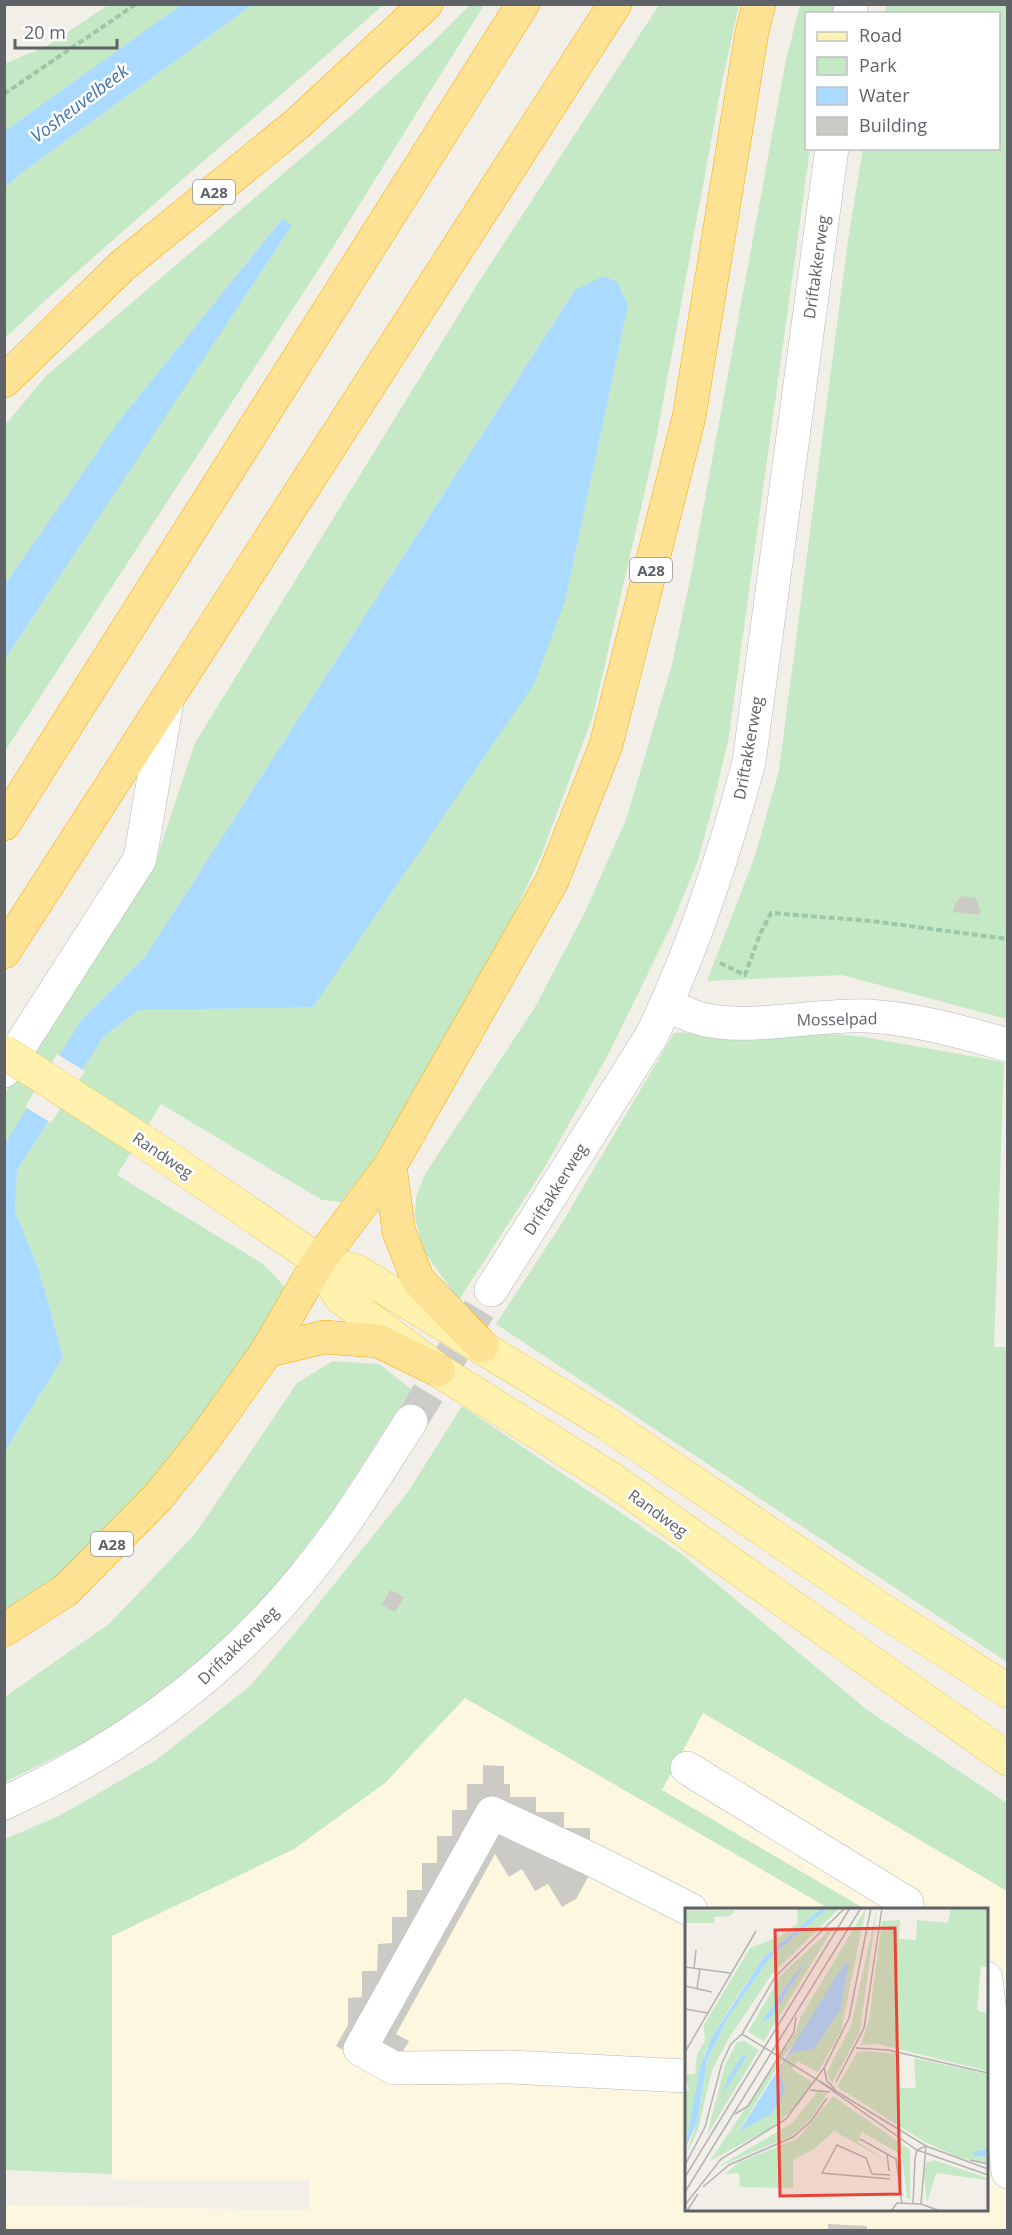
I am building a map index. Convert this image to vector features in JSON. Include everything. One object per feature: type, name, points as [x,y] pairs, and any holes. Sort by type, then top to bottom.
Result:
[{"type":"highway","name":"A28","points":[[4,381],[122,266],[297,124],[426,4]]},
{"type":"highway","points":[[4,824],[523,4]]},
{"type":"highway","points":[[4,952],[615,4]]},
{"type":"highway","name":"A28","points":[[4,1630],[65,1591],[159,1496],[203,1441],[267,1351],[319,1260],[390,1166],[552,881],[606,745],[689,417],[752,32],[759,4]]},
{"type":"highway","points":[[390,1166],[399,1232],[418,1280],[482,1346]]},
{"type":"highway","points":[[267,1351],[324,1337],[378,1341],[438,1370]]},
{"type":"main road","name":"Randweg","points":[[4,1052],[149,1144],[319,1260],[356,1271],[603,1421],[882,1610],[1008,1691]]},
{"type":"main road","name":"Randweg","points":[[319,1260],[340,1297],[438,1370],[613,1480],[1008,1759]]},
{"type":"street","name":"Driftakkerweg","points":[[491,1290],[652,1035],[689,948],[723,856],[749,762],[832,150]]},
{"type":"street","points":[[4,1071],[140,859],[167,701]]},
{"type":"street","name":"Mosselpad","points":[[666,1005],[704,1020],[738,1023],[846,1016],[908,1020],[1008,1045]]},
{"type":"street","name":"Driftakkerweg","points":[[4,1803],[82,1764],[122,1740],[181,1698],[226,1660],[314,1564],[411,1421]]},
{"type":"street","points":[[687,1768],[912,1907]]},
{"type":"street","points":[[685,2076],[511,2067],[394,2068],[360,2049],[492,1813],[597,1862],[687,1908]]},
{"type":"street","points":[[988,1987],[1008,2172]]},
{"type":"path","points":[[4,94],[136,4]]},
{"type":"path","points":[[689,948],[745,975],[760,934],[771,914],[871,921],[1008,939]]},
{"type":"shaded area","points":[[465,1697],[654,1807],[703,1712],[1007,1891],[1007,2230],[5,2230],[5,2205],[309,2210],[310,2180],[112,2180],[112,1936],[294,1849],[385,1783]]},
{"type":"green space","points":[[108,5],[181,5],[5,131],[4,64],[47,46]]},
{"type":"green space","points":[[252,5],[383,5],[98,253],[5,338],[4,187]]},
{"type":"green space","points":[[470,5],[484,5],[333,247],[5,751],[5,659],[291,225],[281,220],[119,421],[5,584],[5,425],[46,376],[353,114]]},
{"type":"green space","points":[[659,5],[739,5],[722,82],[653,456],[593,716],[541,856],[483,981],[373,1161],[341,1202],[322,1200],[161,1104],[117,1175],[263,1264],[284,1286],[281,1313],[175,1464],[55,1585],[5,1617],[5,1451],[63,1357],[39,1270],[15,1211],[17,1170],[104,1036],[139,1010],[313,1006],[565,601],[628,306],[618,283],[574,291],[146,955],[82,1019],[5,1145],[5,1093],[157,857],[195,743],[480,280]]},
{"type":"green space","points":[[800,5],[835,5],[833,12],[805,12],[805,150],[810,150],[729,736],[713,805],[697,863],[671,926],[608,1055],[543,1170],[459,1300],[423,1250],[415,1216],[416,1197],[425,1174],[534,1009],[584,914],[626,820],[671,668],[690,580],[786,60]]},
{"type":"green space","points":[[886,5],[1007,5],[1007,1019],[842,975],[707,981],[755,856],[779,770],[848,240],[863,150],[1000,150],[1000,12],[885,12]]},
{"type":"green space","points":[[780,1029],[864,1037],[1004,1062],[994,1347],[1008,1347],[1007,1662],[496,1324],[562,1223],[674,1033]]},
{"type":"green space","points":[[333,1361],[379,1364],[411,1389],[332,1512],[259,1607],[183,1677],[100,1735],[5,1782],[5,1697],[110,1623],[195,1534],[297,1383]]},
{"type":"green space","points":[[462,1406],[679,1552],[867,1710],[1007,1803],[1007,1891],[703,1713],[662,1790],[863,1908],[828,1908],[465,1698],[385,1783],[294,1849],[112,1936],[112,2174],[5,2170],[5,1839],[59,1816],[156,1760],[249,1687],[408,1492]]},
{"type":"water","name":"Vosheuvelbeek","points":[[181,5],[252,5],[5,187],[5,131]]},
{"type":"water","points":[[282,219],[292,225],[5,659],[5,584],[119,421]]},
{"type":"water","points":[[604,276],[618,283],[628,306],[565,601],[534,684],[313,1007],[139,1010],[104,1036],[17,1170],[15,1211],[39,1270],[63,1357],[5,1451],[4,1145],[82,1019],[146,955],[575,290]]},
{"type":"pier","points":[[57,1054],[85,1071],[51,1123],[25,1107]]},
{"type":"building","points":[[961,896],[976,898],[980,910],[979,915],[953,912]]},
{"type":"building","points":[[390,1590],[404,1597],[395,1612],[382,1605]]},
{"type":"building","points":[[483,1765],[504,1766],[504,1784],[510,1784],[510,1797],[536,1797],[536,1812],[564,1812],[564,1828],[590,1828],[590,1843],[603,1850],[576,1899],[562,1907],[548,1884],[535,1891],[522,1869],[509,1877],[495,1854],[396,2034],[409,2041],[389,2076],[336,2046],[348,2025],[348,1998],[362,1997],[362,1971],[377,1971],[378,1944],[392,1943],[392,1917],[407,1917],[407,1890],[422,1890],[422,1863],[437,1863],[437,1836],[452,1836],[452,1810],[467,1810],[467,1784],[483,1784]]},
{"type":"building","points":[[828,2224],[867,2226],[867,2230],[828,2230]]},
{"type":"tunnel","points":[[411,1421],[491,1290]]}]
